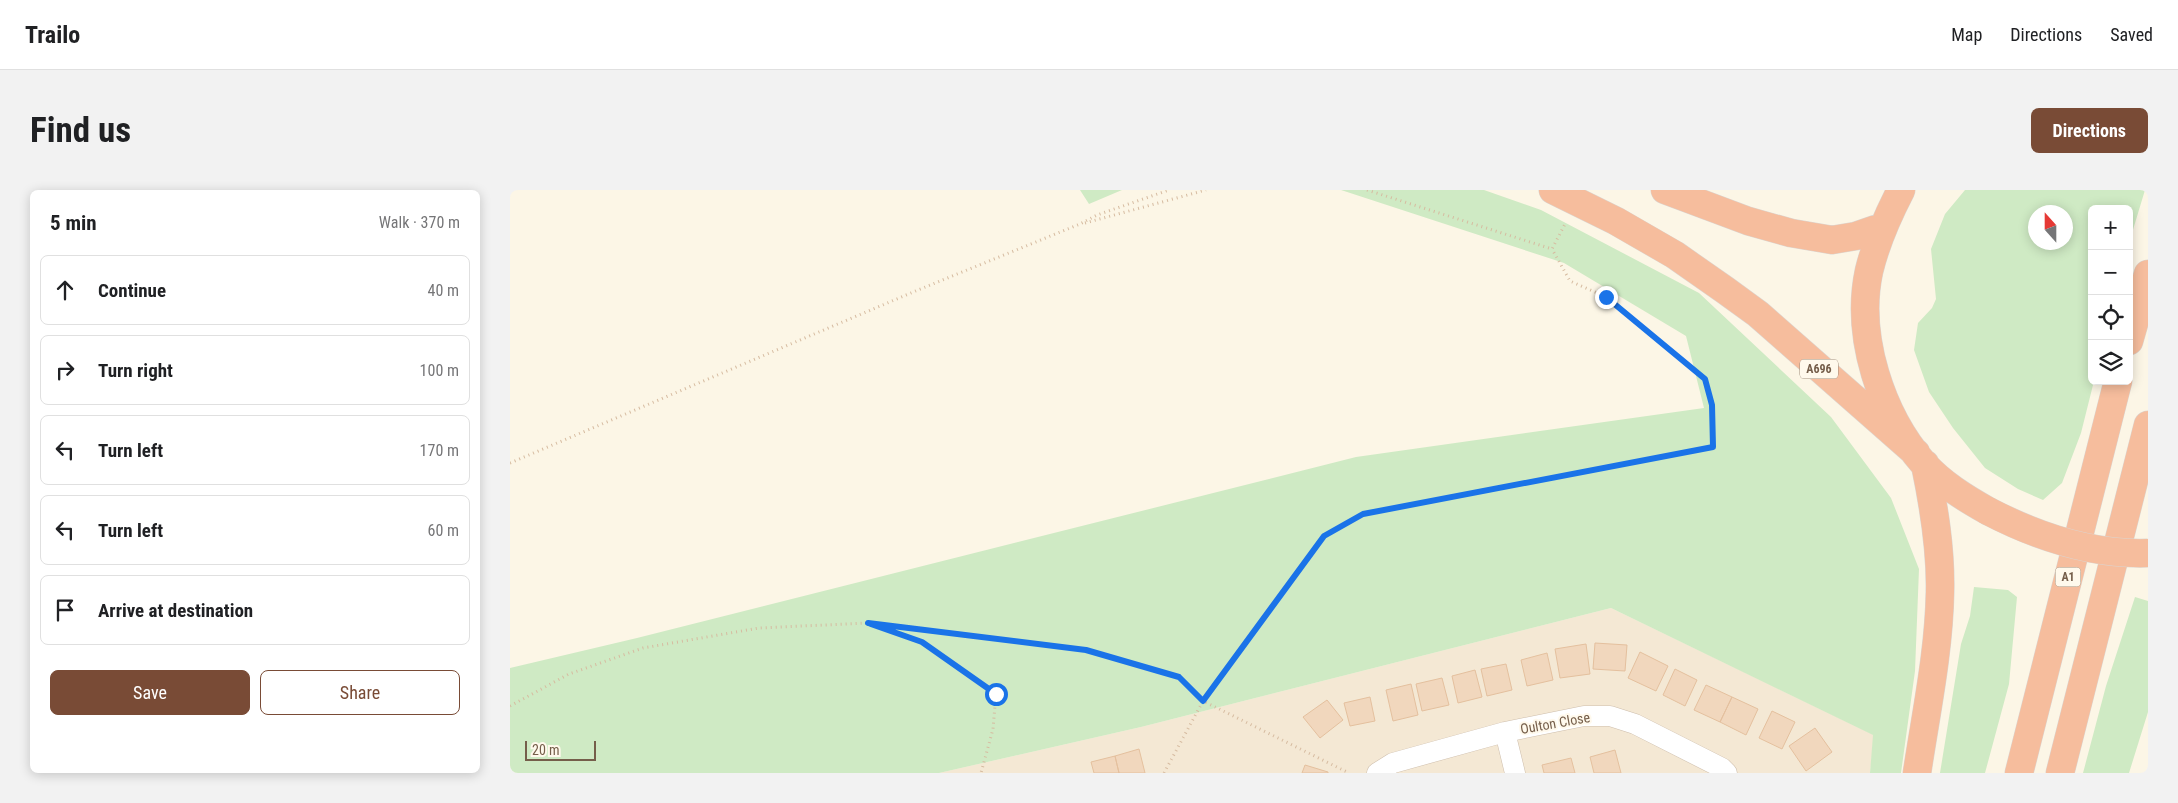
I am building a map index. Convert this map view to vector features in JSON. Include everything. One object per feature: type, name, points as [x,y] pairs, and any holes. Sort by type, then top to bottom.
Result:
[{"type":"highway","name":"A696","points":[[1553,190],[1616,221],[1675,256],[1726,290],[1758,314],[1921,459]]},
{"type":"highway","points":[[1665,190],[1748,221],[1791,233],[1832,240],[1856,236],[1882,226]]},
{"type":"highway","points":[[1901,190],[1882,226],[1869,273],[1866,321],[1873,368],[1890,413],[1921,459],[1965,499],[2040,536],[2080,547],[2148,553]]},
{"type":"highway","points":[[2129,340],[2148,274]]},
{"type":"highway","name":"A1","points":[[2019,773],[2117,385]]},
{"type":"highway","points":[[2060,773],[2148,425]]},
{"type":"highway","points":[[1917,773],[1935,652],[1940,593],[1938,538],[1934,504],[1921,459]]},
{"type":"street","name":"Oulton Close","points":[[1377,773],[1393,763],[1506,732],[1584,716],[1610,716],[1635,724],[1722,768],[1727,773]]},
{"type":"street","points":[[1506,732],[1515,773]]},
{"type":"path","points":[[510,463],[1098,215],[1170,190]]},
{"type":"path","points":[[1080,224],[1206,190]]},
{"type":"path","points":[[1164,773],[1203,701],[1324,536],[1363,514],[1713,447],[1712,405],[1705,379],[1606,297],[1570,281],[1552,249],[1367,190]]},
{"type":"path","points":[[1552,249],[1568,218]]},
{"type":"path","points":[[868,623],[922,642],[996,694],[993,729],[981,773]]},
{"type":"path","points":[[510,706],[569,674],[643,648],[759,628],[868,623],[1086,650],[1179,677],[1203,701],[1349,773]]},
{"type":"shaded area","points":[[1611,608],[1874,735],[1870,773],[939,773],[1141,727]]},
{"type":"green space","points":[[1080,190],[1122,190],[1089,204]]},
{"type":"green space","points":[[1341,190],[1484,190],[1541,210],[1699,293],[1831,417],[1891,498],[1919,569],[1915,671],[1901,773],[1870,773],[1873,735],[1611,608],[1141,727],[939,773],[510,773],[510,668],[637,638],[1356,457],[1704,408],[1686,336],[1564,263]]},
{"type":"green space","points":[[1965,190],[2145,190],[2133,230],[2133,205],[2088,205],[2088,385],[2093,385],[2081,433],[2062,483],[2043,500],[2018,489],[1985,468],[1953,428],[1929,392],[1914,350],[1918,323],[1932,308],[1936,299],[1931,249],[1945,214]]},
{"type":"green space","points":[[1974,587],[2008,590],[2017,597],[2009,684],[1985,773],[1940,773],[1961,644],[1970,616]]},
{"type":"green space","points":[[2135,597],[2148,601],[2148,712],[2129,773],[2083,773],[2106,686]]},
{"type":"building","points":[[1595,643],[1627,645],[1625,671],[1593,669]]},
{"type":"building","points":[[1586,644],[1590,674],[1560,678],[1555,649]]},
{"type":"building","points":[[1640,652],[1668,666],[1656,691],[1628,678]]},
{"type":"building","points":[[1547,653],[1553,680],[1527,686],[1521,660]]},
{"type":"building","points":[[1506,664],[1512,690],[1487,696],[1481,669]]},
{"type":"building","points":[[1675,669],[1697,680],[1685,706],[1663,695]]},
{"type":"building","points":[[1475,670],[1482,697],[1458,703],[1452,676]]},
{"type":"building","points":[[1442,678],[1449,705],[1422,711],[1416,684]]},
{"type":"building","points":[[1411,684],[1418,715],[1393,721],[1386,690]]},
{"type":"building","points":[[1706,685],[1732,697],[1720,722],[1694,710]]},
{"type":"building","points":[[1370,697],[1375,721],[1350,726],[1344,703]]},
{"type":"building","points":[[1732,697],[1758,709],[1746,735],[1720,722]]},
{"type":"building","points":[[1327,700],[1343,720],[1320,738],[1303,717]]},
{"type":"building","points":[[1772,711],[1795,722],[1782,749],[1759,738]]},
{"type":"building","points":[[1815,728],[1832,752],[1806,771],[1789,746]]},
{"type":"building","points":[[1139,749],[1145,773],[1119,773],[1115,756]]},
{"type":"building","points":[[1615,750],[1621,773],[1594,773],[1590,757]]},
{"type":"building","points":[[1115,756],[1119,773],[1094,773],[1091,762]]},
{"type":"building","points":[[1571,758],[1575,773],[1544,773],[1542,765]]},
{"type":"building","points":[[1305,765],[1328,772],[1328,773],[1302,773]]},
{"type":"route","points":[[996,694],[922,642],[868,623],[1086,650],[1179,677],[1203,701],[1324,536],[1363,514],[1713,447],[1712,405],[1705,379],[1606,297]]}]
